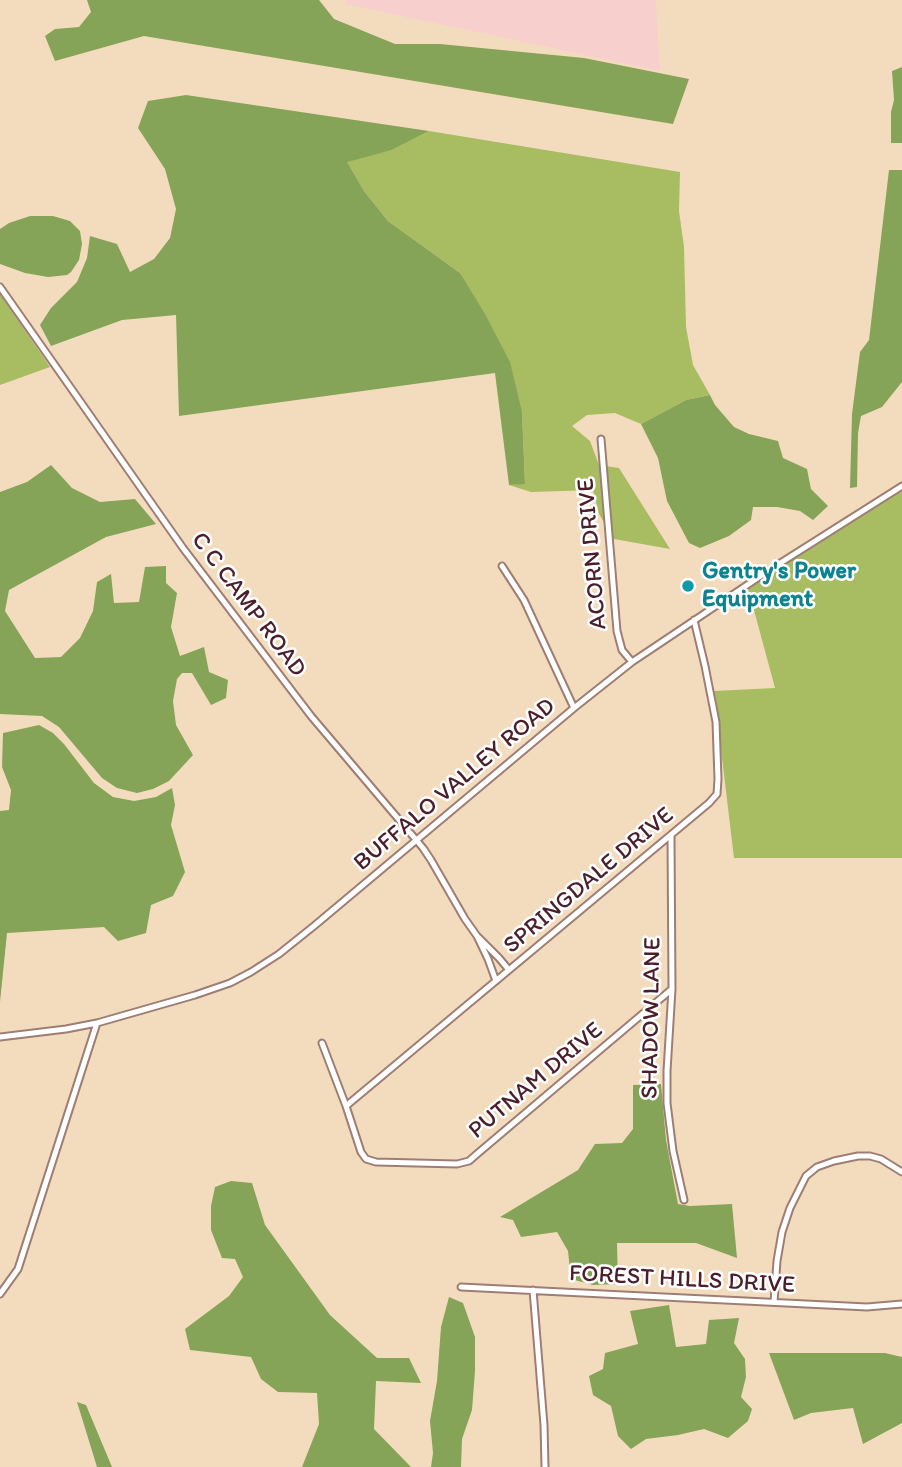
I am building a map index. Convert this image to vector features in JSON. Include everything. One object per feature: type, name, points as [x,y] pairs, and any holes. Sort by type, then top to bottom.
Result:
[{"type":"street","name":"C C CAMP ROAD","points":[[0,288],[183,548],[311,716],[423,848],[477,936]]},
{"type":"street","name":"ACORN DRIVE","points":[[601,439],[617,631],[622,650],[632,662]]},
{"type":"street","name":"BUFFALO VALLEY ROAD","points":[[0,1037],[97,1023],[195,995],[230,983],[251,972],[288,947],[632,662],[902,486]]},
{"type":"street","points":[[502,566],[524,600],[574,708]]},
{"type":"street","name":"SPRINGDALE DRIVE","points":[[346,1107],[717,794],[716,722],[694,620]]},
{"type":"street","name":"SHADOW LANE","points":[[671,835],[672,989],[667,1103],[673,1151],[684,1200]]},
{"type":"street","points":[[477,936],[509,970]]},
{"type":"street","points":[[477,936],[496,981]]},
{"type":"street","name":"PUTNAM DRIVE","points":[[322,1043],[361,1152],[366,1159],[376,1162],[457,1164],[469,1161],[672,989]]},
{"type":"street","points":[[0,1294],[18,1269],[97,1023]]},
{"type":"street","points":[[774,1302],[782,1231],[793,1200],[806,1176],[817,1167],[858,1156],[881,1159],[902,1172]]},
{"type":"street","name":"FOREST HILLS DRIVE","points":[[461,1287],[867,1307],[902,1304]]},
{"type":"street","points":[[533,1290],[545,1467]]},
{"type":"shaded area","points":[[347,0],[656,0],[660,71],[345,4]]},
{"type":"green space","points":[[87,0],[319,0],[334,19],[395,44],[440,44],[584,58],[689,79],[673,124],[144,36],[55,61],[45,36],[55,29],[79,27],[91,12]]},
{"type":"green space","points":[[902,67],[902,143],[891,143],[891,112],[894,100],[892,71]]},
{"type":"green space","points":[[186,95],[429,131],[392,150],[347,162],[364,191],[388,221],[460,273],[485,314],[510,362],[522,412],[525,484],[509,485],[495,373],[179,416],[176,315],[122,320],[51,346],[40,325],[51,308],[77,282],[87,258],[90,236],[117,244],[130,272],[154,259],[170,238],[176,209],[165,169],[138,128],[148,101]]},
{"type":"green space","points":[[429,131],[680,172],[679,211],[684,247],[686,327],[693,365],[710,395],[686,400],[641,424],[615,413],[587,415],[572,426],[590,441],[599,465],[619,468],[670,549],[614,539],[599,514],[593,490],[531,492],[509,485],[525,483],[522,412],[460,273],[388,221],[364,191],[346,161],[392,150]]},
{"type":"green space","points":[[889,170],[902,170],[902,382],[882,407],[861,416],[857,487],[850,488],[852,414],[860,352],[869,340]]},
{"type":"green space","points":[[30,216],[53,216],[70,221],[80,231],[82,244],[79,260],[67,275],[48,277],[25,273],[0,264],[0,229]]},
{"type":"green space","points":[[0,294],[50,367],[0,385]]},
{"type":"green space","points":[[710,395],[734,427],[749,434],[778,441],[783,458],[807,469],[811,489],[828,506],[813,520],[800,511],[753,507],[751,520],[729,536],[700,548],[689,543],[667,501],[658,458],[641,424],[686,400]]},
{"type":"green space","points":[[51,465],[72,488],[100,502],[135,499],[156,524],[106,537],[9,590],[5,611],[35,658],[61,657],[80,638],[93,611],[97,582],[111,574],[114,603],[139,602],[145,567],[166,566],[166,583],[177,593],[171,627],[180,656],[204,647],[209,672],[228,680],[226,698],[211,705],[192,673],[182,673],[177,679],[173,701],[176,725],[193,755],[169,781],[153,789],[137,793],[117,788],[102,778],[59,727],[42,716],[0,714],[0,492],[27,482]]},
{"type":"green space","points":[[902,489],[902,858],[734,858],[714,691],[775,688],[748,588]]},
{"type":"green space","points":[[39,725],[53,733],[94,783],[113,797],[134,801],[156,797],[172,788],[175,805],[171,825],[185,872],[173,896],[151,905],[146,933],[118,941],[104,927],[7,933],[0,1002],[0,811],[9,810],[11,790],[2,767],[3,733]]},
{"type":"green space","points":[[661,1084],[666,1140],[678,1204],[732,1204],[737,1258],[696,1243],[617,1243],[618,1284],[593,1285],[571,1279],[568,1251],[557,1232],[521,1237],[513,1220],[500,1217],[578,1170],[595,1144],[622,1143],[633,1129],[633,1085]]},
{"type":"green space","points":[[231,1181],[252,1183],[265,1225],[330,1315],[377,1358],[409,1358],[421,1383],[376,1381],[374,1429],[411,1467],[302,1467],[319,1424],[317,1393],[278,1392],[261,1379],[251,1357],[190,1350],[185,1329],[229,1296],[243,1277],[235,1259],[222,1258],[211,1230],[211,1206],[215,1187]]},
{"type":"green space","points":[[449,1297],[463,1303],[475,1337],[472,1410],[462,1439],[461,1467],[431,1467],[433,1453],[430,1421],[437,1381],[441,1327]]},
{"type":"green space","points":[[669,1305],[676,1347],[706,1344],[709,1320],[739,1318],[734,1343],[745,1359],[746,1377],[741,1397],[752,1409],[748,1421],[728,1438],[704,1429],[646,1439],[631,1449],[618,1436],[611,1406],[593,1395],[589,1376],[603,1369],[605,1353],[638,1344],[630,1311]]},
{"type":"green space","points":[[769,1353],[885,1353],[902,1357],[902,1423],[863,1444],[853,1408],[811,1413],[794,1420]]},
{"type":"green space","points":[[77,1402],[86,1405],[112,1467],[97,1467]]},
{"type":"place","name":"Gentry's Power Equipment","points":[[688,586]]}]
